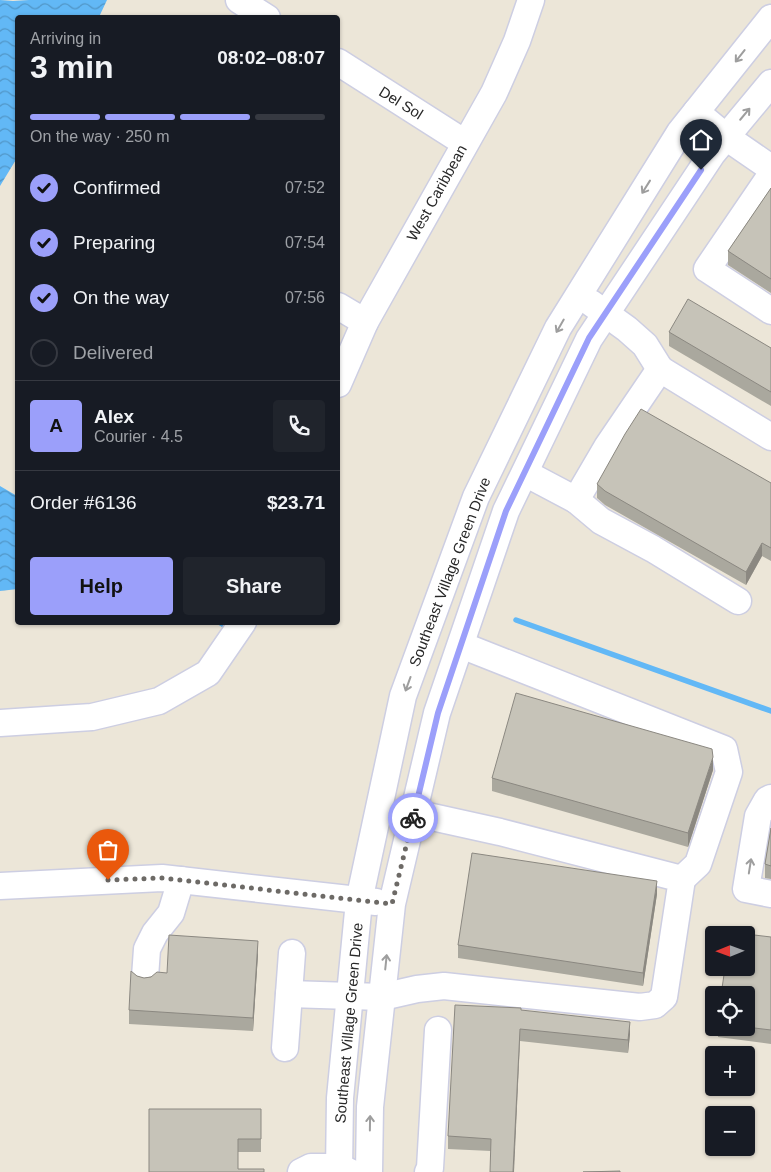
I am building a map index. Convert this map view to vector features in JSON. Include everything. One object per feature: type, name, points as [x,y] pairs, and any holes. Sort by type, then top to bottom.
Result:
[{"type":"street","points":[[239,0],[262,15]]},
{"type":"street","name":"West Caribbean","points":[[340,379],[365,322],[494,93],[517,41],[531,0]]},
{"type":"street","name":"Southeast Village Green Drive","points":[[343,1170],[340,1098],[359,901],[403,696],[476,497],[558,328],[680,132],[771,18]]},
{"type":"street","name":"Del Sol","points":[[340,63],[465,143]]},
{"type":"street","name":"Southeast Village Green Drive","points":[[369,1172],[370,1107],[392,904],[438,713],[506,511],[589,338],[712,154],[771,83]]},
{"type":"street","points":[[696,112],[726,137],[771,168]]},
{"type":"street","points":[[771,175],[707,268],[771,311]]},
{"type":"street","points":[[579,294],[627,329],[645,345],[660,369],[771,437]]},
{"type":"street","points":[[340,307],[365,322]]},
{"type":"street","points":[[576,500],[607,448],[660,369]]},
{"type":"street","points":[[525,473],[576,500],[601,521],[653,549],[738,601]]},
{"type":"street","points":[[0,723],[92,717],[159,701],[208,673],[241,625]]},
{"type":"street","points":[[289,994],[382,996],[444,986],[640,1007],[655,1005],[664,997],[682,879],[698,864],[729,772],[724,749],[461,645]]},
{"type":"street","points":[[771,798],[767,800],[758,816],[746,889],[771,894]]},
{"type":"street","points":[[414,814],[500,832],[682,879]]},
{"type":"street","points":[[0,886],[162,878],[392,904]]},
{"type":"street","points":[[145,977],[147,950],[155,933],[171,913],[181,880]]},
{"type":"street","points":[[285,1048],[292,952]]},
{"type":"street","points":[[428,1172],[430,1168],[438,1030]]},
{"type":"street","points":[[302,1172],[311,1167],[343,1170]]},
{"type":"water","points":[[0,0],[107,0],[100,15],[15,15],[15,161],[0,186]]},
{"type":"water","points":[[0,486],[15,495],[15,589],[0,591]]},
{"type":"building","points":[[771,188],[771,279],[728,251]]},
{"type":"building","points":[[688,299],[771,348],[771,392],[669,332]]},
{"type":"building","points":[[641,409],[771,483],[771,548],[762,543],[746,572],[605,491],[597,484]]},
{"type":"building","points":[[516,693],[712,749],[713,757],[688,833],[492,778]]},
{"type":"building","points":[[771,828],[771,866],[765,864]]},
{"type":"building","points":[[472,853],[657,881],[643,973],[458,945]]},
{"type":"building","points":[[169,935],[258,941],[253,1018],[129,1010],[131,971],[137,976],[144,978],[151,977],[157,972],[167,973]]},
{"type":"building","points":[[755,935],[771,937],[771,1030],[755,1028],[755,986],[722,986],[724,976],[755,976]]},
{"type":"building","points":[[455,1005],[521,1008],[521,1010],[630,1022],[628,1040],[520,1029],[513,1172],[490,1172],[491,1139],[448,1136]]},
{"type":"building","points":[[149,1109],[261,1109],[261,1139],[238,1139],[238,1169],[264,1169],[264,1172],[149,1172]]},
{"type":"building","points":[[620,1171],[620,1172],[583,1172]]},
{"type":"waterway","points":[[516,620],[771,711]]},
{"type":"way so far","points":[[108,880],[162,878],[392,904],[413,818]]},
{"type":"route","points":[[413,818],[438,713],[506,511],[589,338],[701,170]]}]
